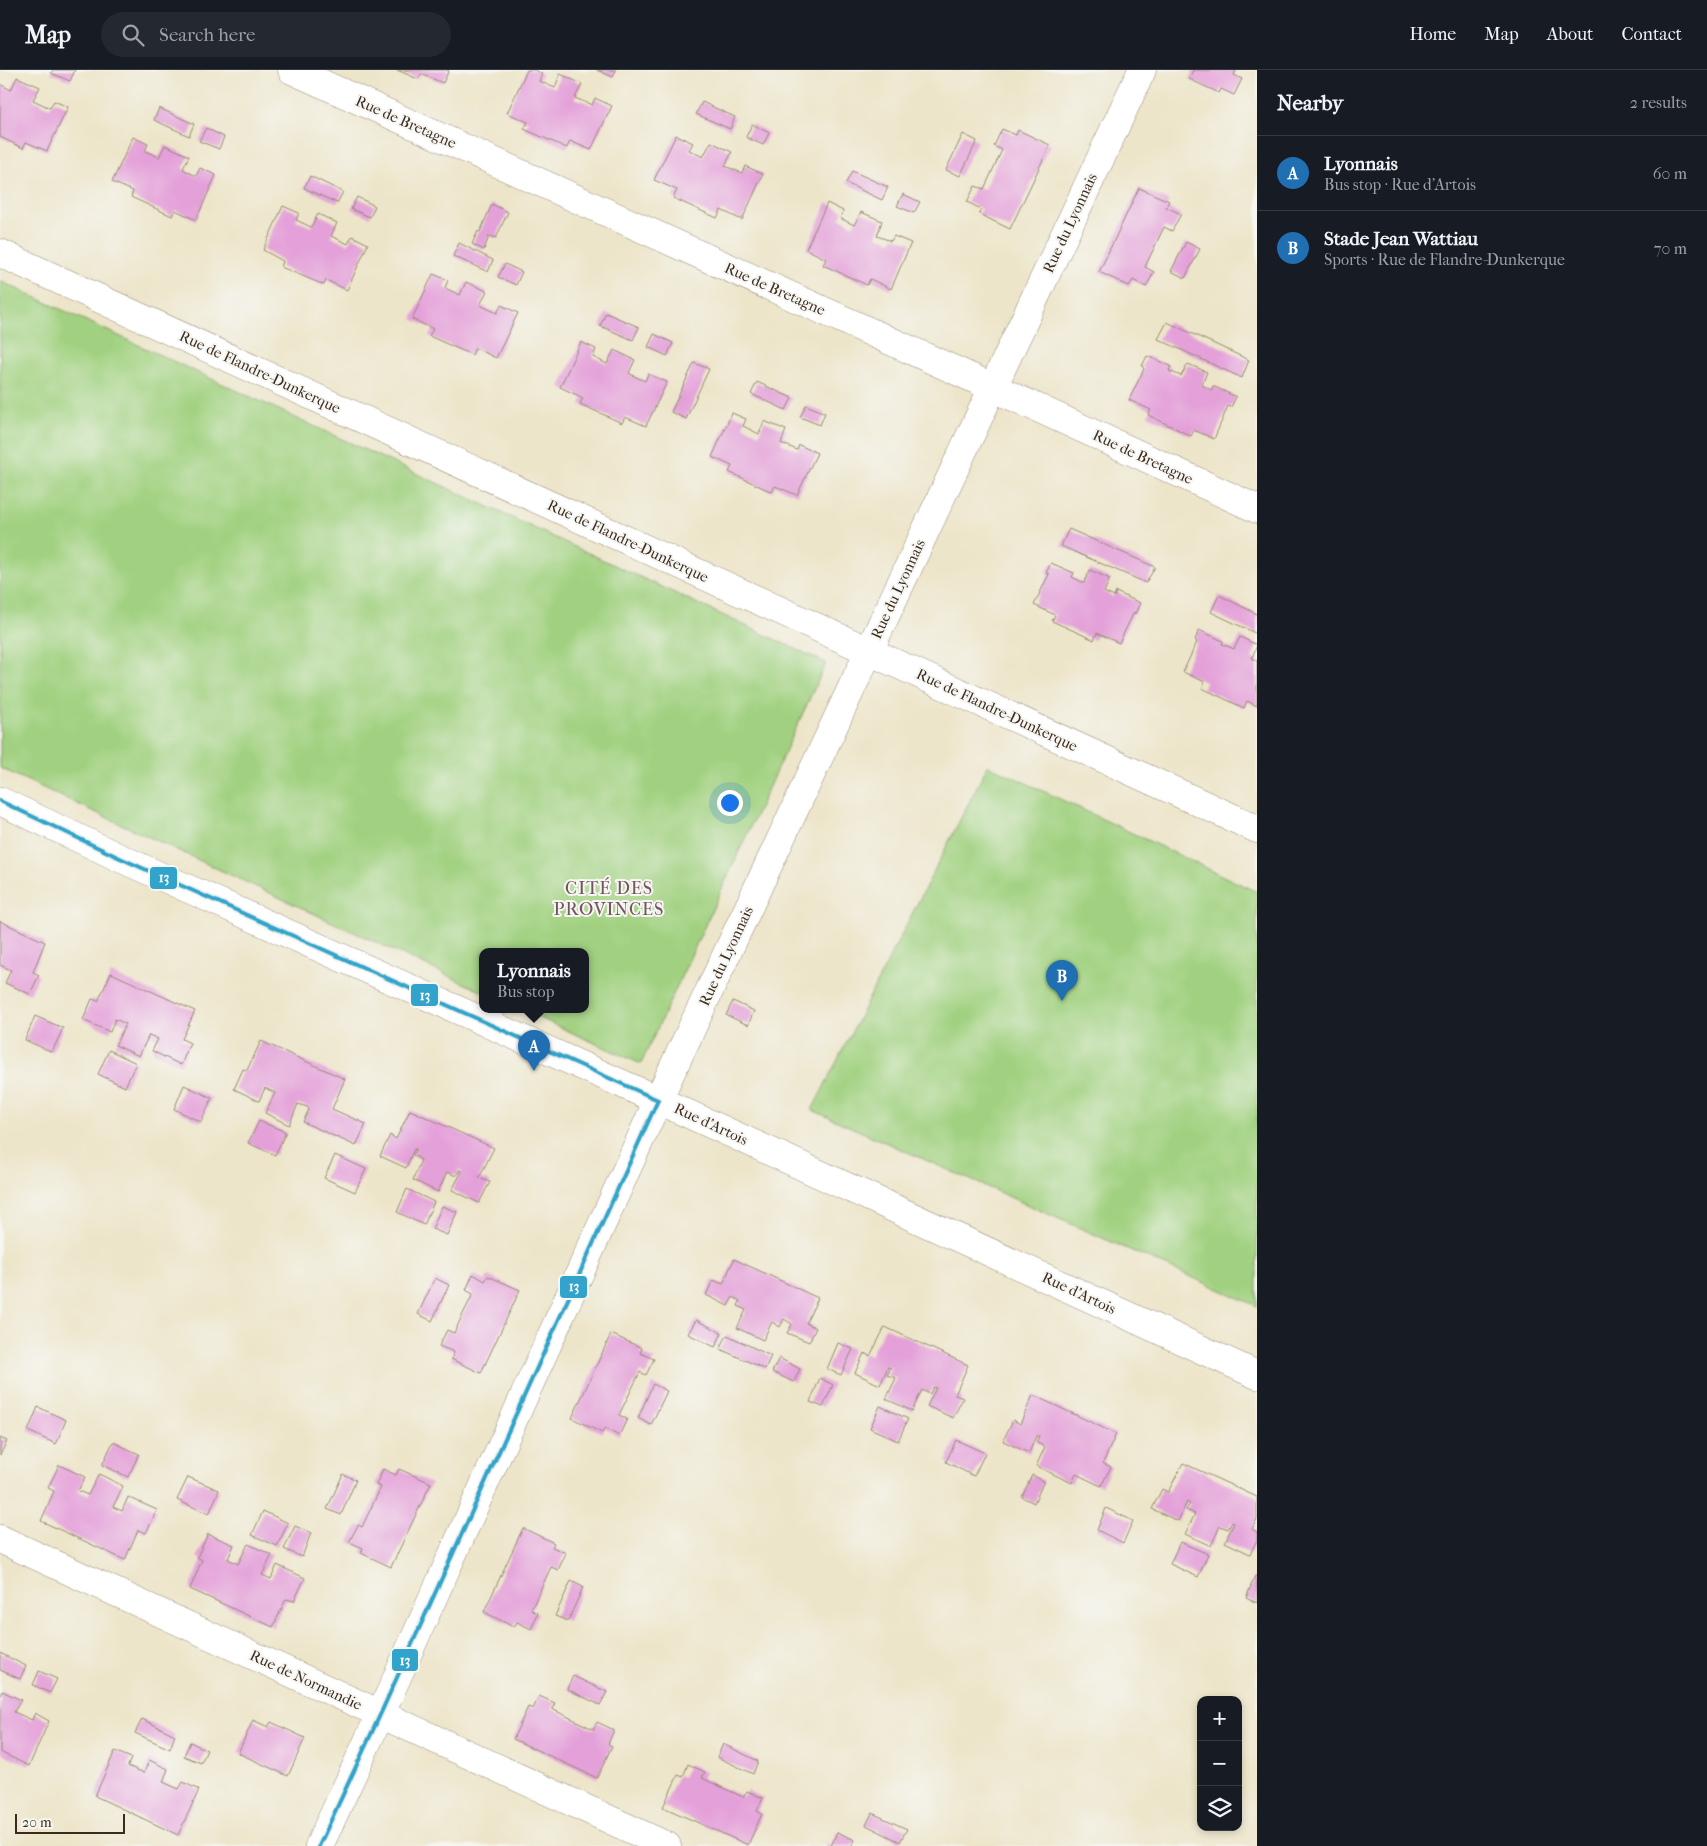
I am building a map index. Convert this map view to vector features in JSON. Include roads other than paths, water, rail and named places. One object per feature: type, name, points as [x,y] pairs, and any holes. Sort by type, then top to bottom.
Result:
[{"type":"street","name":"Rue de Bretagne","points":[[292,70],[1257,509]]},
{"type":"street","name":"Rue du Lyonnais","points":[[319,1846],[658,1100],[1142,70]]},
{"type":"street","name":"Rue de Flandre-Dunkerque","points":[[0,253],[1257,829]]},
{"type":"street","name":"Rue d'Artois","points":[[0,802],[120,858],[658,1100],[1257,1375]]},
{"type":"street","name":"Rue de Normandie","points":[[0,1539],[666,1846]]},
{"type":"place","name":"Stade Jean Wattiau","points":[[1062,1001]]},
{"type":"place","name":"Lyonnais","points":[[534,1071]]},
{"type":"district","name":"CITÉ DES PROVINCES","points":[[609,898]]}]
